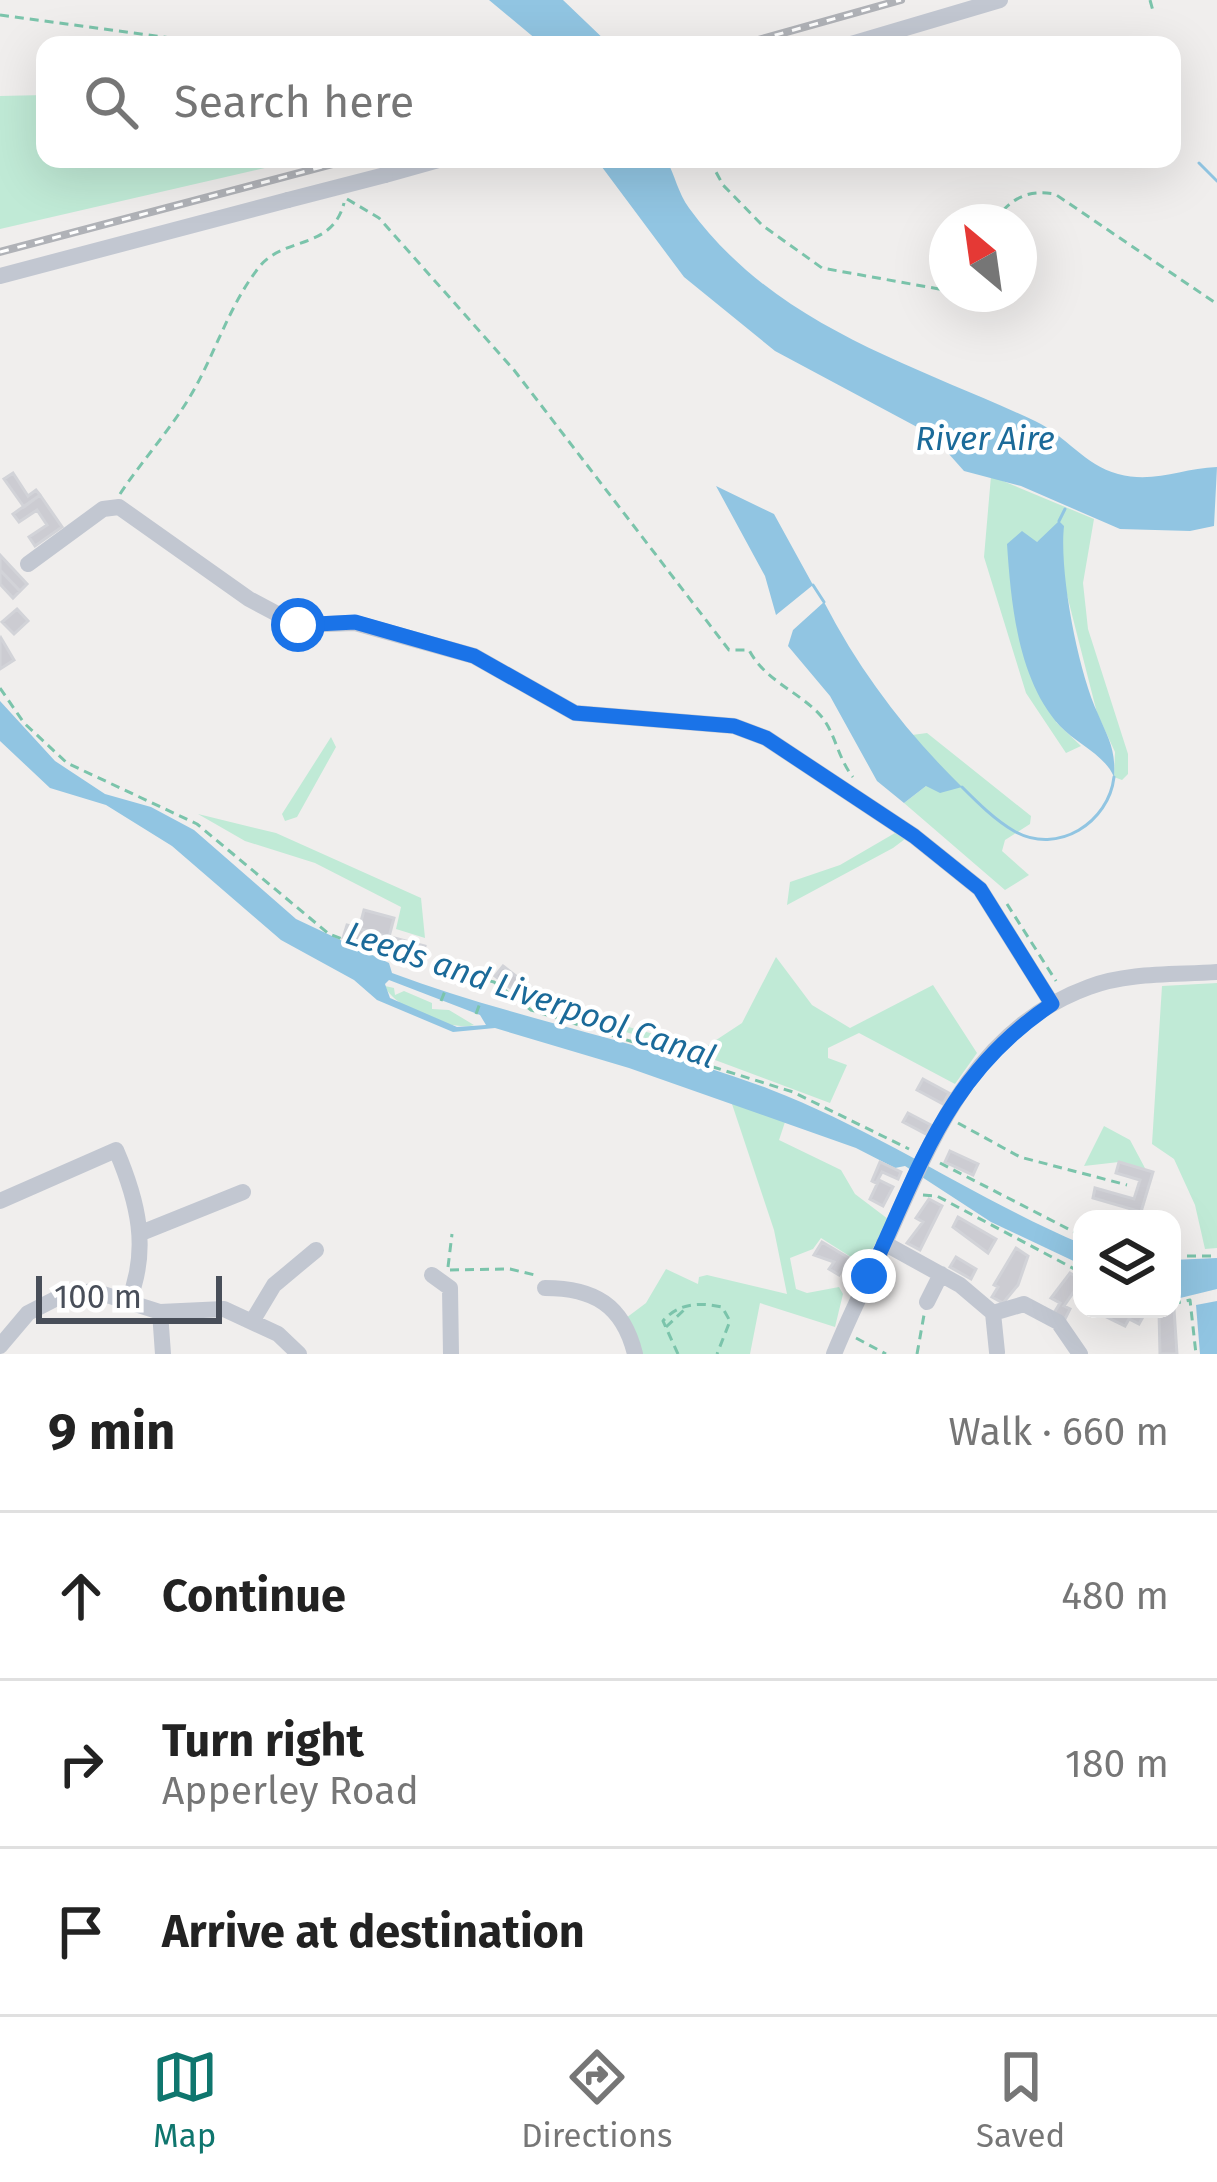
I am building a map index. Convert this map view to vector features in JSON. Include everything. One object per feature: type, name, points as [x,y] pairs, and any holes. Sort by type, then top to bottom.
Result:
[{"type":"street","points":[[878,36],[1000,0]]},
{"type":"street","points":[[0,276],[410,168]]},
{"type":"street","points":[[28,564],[103,509],[115,507],[249,599],[298,625],[355,622],[474,656],[575,713],[734,726],[766,738],[914,836],[980,889],[1052,1004]]},
{"type":"street","points":[[834,1354],[923,1158],[982,1059],[1052,1004],[1093,985],[1217,972]]},
{"type":"street","points":[[0,1202],[116,1150],[135,1198],[141,1232],[136,1282],[128,1302]]},
{"type":"street","points":[[141,1232],[243,1192]]},
{"type":"street","points":[[884,1243],[941,1274],[993,1313],[997,1352]]},
{"type":"street","points":[[253,1320],[274,1285],[316,1250]]},
{"type":"street","points":[[927,1302],[941,1274]]},
{"type":"street","points":[[442,1275],[451,1354]]},
{"type":"street","points":[[545,1288],[586,1290],[604,1300],[622,1317],[635,1354]]},
{"type":"street","points":[[0,1346],[28,1313],[62,1296],[94,1291],[160,1312],[224,1309],[253,1320],[299,1354]]},
{"type":"street","points":[[993,1313],[1024,1304],[1058,1322],[1080,1354]]},
{"type":"street","points":[[160,1312],[163,1354]]},
{"type":"path","points":[[1150,0],[1153,11]]},
{"type":"path","points":[[0,14],[158,36]]},
{"type":"path","points":[[714,168],[761,225],[822,268],[929,287]]},
{"type":"path","points":[[1010,204],[1036,190],[1055,194],[1217,304]]},
{"type":"path","points":[[115,507],[194,390],[245,286],[265,260],[314,242],[336,223],[345,198],[379,218],[514,370],[729,650],[748,650],[826,720],[833,747],[850,774],[867,788]]},
{"type":"path","points":[[0,688],[24,723],[67,763],[197,824],[329,934],[381,954],[494,982],[531,1010],[793,1092],[1073,1233]]},
{"type":"path","points":[[441,1001],[445,991]]},
{"type":"path","points":[[476,1014],[480,1003]]},
{"type":"path","points":[[946,1117],[1020,1156],[1127,1185]]},
{"type":"path","points":[[910,1184],[1073,1268]]},
{"type":"path","points":[[452,1234],[442,1275],[532,1273],[545,1288]]},
{"type":"path","points":[[1181,1256],[1217,1256]]},
{"type":"path","points":[[1181,1302],[1190,1300],[1196,1354]]},
{"type":"path","points":[[917,1354],[927,1302]]},
{"type":"path","points":[[678,1354],[664,1328],[666,1316],[685,1307],[710,1304],[727,1312],[729,1328],[719,1338],[717,1354]]},
{"type":"path","points":[[664,1328],[680,1320],[685,1307]]},
{"type":"path","points":[[843,1331],[886,1354]]},
{"type":"green space","points":[[36,95],[36,168],[265,168],[0,229],[0,96]]},
{"type":"green space","points":[[991,476],[1094,519],[1083,583],[1088,629],[1128,754],[1128,774],[1122,780],[1114,777],[1115,752],[1097,713],[1051,532],[1037,542],[1056,722],[1081,746],[1066,753],[1026,693],[984,557]]},
{"type":"green space","points":[[927,733],[1031,816],[1030,824],[1005,840],[1002,851],[1029,875],[1005,890],[904,803],[926,786],[921,747],[912,735]]},
{"type":"green space","points":[[331,737],[336,747],[297,817],[285,821],[282,814]]},
{"type":"green space","points":[[198,814],[276,833],[421,898],[425,938],[396,929],[401,907],[315,863],[245,841]]},
{"type":"green space","points":[[895,833],[905,839],[787,905],[790,882],[840,865]]},
{"type":"green space","points":[[776,957],[812,1005],[850,1028],[933,985],[977,1053],[955,1084],[859,1033],[828,1048],[828,1058],[847,1065],[830,1103],[707,1057],[564,1013],[564,1009],[704,1048],[742,1023]]},
{"type":"green space","points":[[1217,983],[1217,1248],[1205,1249],[1195,1205],[1174,1159],[1152,1144],[1162,986]]},
{"type":"green space","points":[[385,986],[394,988],[395,995],[404,991],[432,1003],[432,1009],[449,1010],[474,1025],[453,1025],[425,1016],[399,1002]]},
{"type":"green space","points":[[731,1101],[785,1122],[779,1140],[841,1170],[855,1194],[888,1219],[857,1279],[854,1259],[821,1238],[813,1249],[790,1258],[796,1289],[807,1293],[839,1287],[843,1294],[835,1327],[760,1303],[750,1354],[640,1354],[626,1318],[646,1303],[666,1269],[698,1284],[699,1277],[707,1275],[787,1294],[774,1230]]},
{"type":"green space","points":[[1104,1126],[1130,1140],[1146,1170],[1119,1162],[1084,1166]]},
{"type":"water","points":[[489,0],[563,0],[601,36],[532,36]]},
{"type":"water","name":"River Aire","points":[[603,168],[670,168],[689,208],[723,249],[803,312],[893,359],[1035,421],[1106,470],[1144,477],[1217,467],[1214,526],[1190,531],[1120,529],[1021,486],[964,471],[932,435],[775,351],[684,277]]},
{"type":"water","points":[[716,486],[774,514],[813,585],[776,615],[765,576]]},
{"type":"water","points":[[1059,521],[1064,526],[1064,569],[1077,648],[1110,744],[1114,777],[1046,707],[1019,640],[1007,544],[1022,531],[1037,542]]},
{"type":"water","points":[[824,602],[886,700],[962,787],[940,793],[926,786],[904,803],[877,781],[830,696],[788,646],[793,630]]},
{"type":"water","points":[[0,701],[55,761],[105,794],[151,807],[194,830],[296,919],[389,963],[392,973],[722,1072],[810,1106],[1073,1240],[1073,1261],[991,1222],[905,1166],[895,1168],[856,1148],[629,1068],[495,1028],[453,1032],[377,1000],[354,980],[281,940],[172,846],[106,805],[50,788],[0,741]],"holes":[[[389,980],[480,1015],[486,1025],[457,1027],[390,998],[385,984]]]},
{"type":"water","points":[[1217,1258],[1217,1289],[1181,1298],[1181,1260]]},
{"type":"water","points":[[1217,1301],[1217,1354],[1200,1354],[1196,1305]]},
{"type":"building","points":[[13,473],[28,496],[36,490],[40,495],[24,507],[4,479]]},
{"type":"building","points":[[40,495],[62,527],[35,546],[29,537],[47,525],[37,510],[19,522],[13,514]]},
{"type":"building","points":[[0,555],[27,584],[20,591],[0,570]]},
{"type":"building","points":[[0,570],[20,591],[13,598],[0,584]]},
{"type":"building","points":[[17,609],[28,621],[14,634],[2,622]]},
{"type":"building","points":[[0,640],[14,660],[0,669]]},
{"type":"building","points":[[364,910],[394,918],[389,937],[359,929]]},
{"type":"building","points":[[347,925],[383,935],[380,948],[343,938]]},
{"type":"building","points":[[383,935],[425,946],[422,959],[380,948]]},
{"type":"building","points":[[503,966],[538,993],[537,1008],[495,976]]},
{"type":"building","points":[[923,1079],[949,1093],[943,1104],[917,1090]]},
{"type":"building","points":[[908,1113],[931,1125],[926,1134],[903,1122]]},
{"type":"building","points":[[950,1151],[978,1164],[973,1175],[945,1162]]},
{"type":"building","points":[[880,1162],[901,1172],[898,1179],[882,1172],[876,1183],[872,1181]]},
{"type":"building","points":[[1119,1162],[1153,1172],[1142,1210],[1093,1198],[1095,1188],[1134,1199],[1140,1180],[1116,1173]]},
{"type":"building","points":[[879,1180],[893,1187],[883,1206],[870,1199]]},
{"type":"building","points":[[929,1199],[942,1206],[920,1250],[907,1243],[923,1222],[916,1218]]},
{"type":"building","points":[[958,1217],[996,1239],[988,1253],[953,1227]]},
{"type":"building","points":[[822,1242],[849,1258],[839,1275],[829,1269],[834,1262],[814,1255]]},
{"type":"building","points":[[1016,1248],[1028,1256],[1018,1285],[1003,1303],[992,1297],[998,1287],[994,1285]]},
{"type":"building","points":[[956,1257],[976,1269],[971,1279],[950,1267]]},
{"type":"building","points":[[1073,1275],[1065,1319],[1054,1313],[1060,1303],[1051,1298]]},
{"type":"building","points":[[1109,1318],[1142,1318],[1139,1324],[1129,1319],[1125,1326]]},
{"type":"building","points":[[1159,1318],[1175,1318],[1177,1354],[1160,1354]]},
{"type":"waterway","points":[[1199,163],[1217,181]]},
{"type":"waterway","points":[[1059,521],[1065,509]]},
{"type":"waterway","points":[[813,585],[824,602]]},
{"type":"waterway","points":[[962,787],[1014,831],[1047,839],[1064,837],[1092,820],[1110,793],[1114,777]]},
{"type":"railway","points":[[772,36],[901,0]]},
{"type":"railway","points":[[0,252],[318,168]]},
{"type":"route","points":[[298,625],[355,622],[474,656],[575,713],[734,726],[766,738],[914,836],[980,889],[1052,1004],[999,1042],[970,1073],[923,1157],[869,1276]]},
{"type":"water label","name":"Leeds and Liverpool Canal","points":[[531,994]]}]
